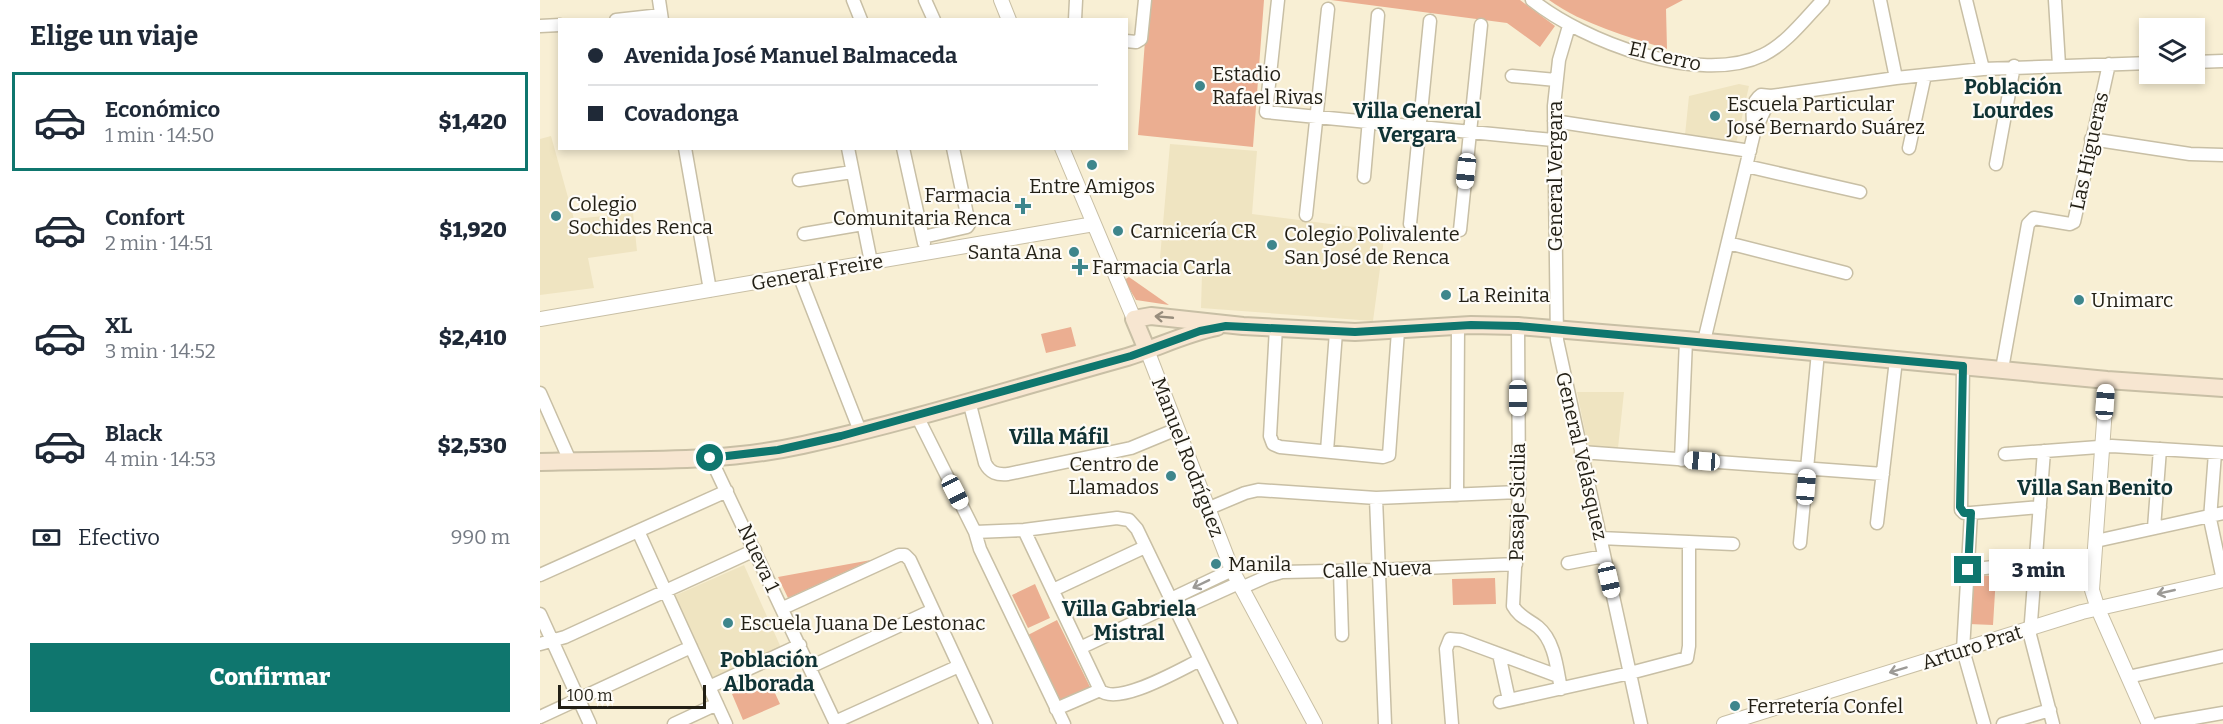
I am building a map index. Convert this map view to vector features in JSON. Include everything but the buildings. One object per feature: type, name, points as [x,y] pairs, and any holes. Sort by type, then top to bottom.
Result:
[{"type":"main road","points":[[1134,319],[1151,316],[1336,332],[1398,331],[1458,326],[1518,326],[1704,341],[2106,380],[2223,388]]},
{"type":"main road","name":"Manuel Rodríguez","points":[[1134,319],[1147,350]]},
{"type":"main road","points":[[540,462],[710,458],[778,450],[917,416],[1147,350],[1200,331],[1235,325]]},
{"type":"street","points":[[647,18],[662,17],[659,0]]},
{"type":"street","points":[[853,0],[860,18]]},
{"type":"street","points":[[926,0],[933,18]]},
{"type":"street","points":[[1001,0],[1008,18]]},
{"type":"street","points":[[1075,18],[1076,0]]},
{"type":"street","points":[[1128,41],[1140,40],[1143,33],[1145,0]]},
{"type":"street","name":"El Cerro","points":[[1532,0],[1569,26],[1619,46],[1694,65],[1723,66],[1743,63],[1767,53],[1781,43],[1823,0]]},
{"type":"street","points":[[1880,0],[1896,78]]},
{"type":"street","points":[[1966,0],[1983,69]]},
{"type":"street","points":[[2055,0],[2060,65]]},
{"type":"street","points":[[1277,2],[1266,112],[1553,140]]},
{"type":"street","points":[[1306,215],[1328,9]]},
{"type":"street","points":[[1364,177],[1378,15]]},
{"type":"street","points":[[1410,224],[1430,21]]},
{"type":"street","points":[[540,26],[558,25]]},
{"type":"street","points":[[1460,230],[1481,25]]},
{"type":"street","name":"General Vergara","points":[[1556,329],[1553,140],[1556,80],[1560,52],[1569,26]]},
{"type":"street","points":[[2205,62],[2223,62]]},
{"type":"street","name":"Las Higueras","points":[[2001,369],[2029,221],[2034,218],[2070,224],[2074,222],[2109,63]]},
{"type":"street","points":[[1704,341],[1754,133],[1754,102],[1761,95],[1771,96],[1896,78],[2014,66],[2139,63]]},
{"type":"street","points":[[1996,164],[2014,66]]},
{"type":"street","points":[[1908,148],[1925,75]]},
{"type":"street","points":[[1512,76],[1556,80]]},
{"type":"street","points":[[1554,121],[1750,151]]},
{"type":"street","points":[[2091,140],[2190,154],[2223,155]]},
{"type":"street","points":[[685,150],[710,290]]},
{"type":"street","points":[[848,150],[871,262]]},
{"type":"street","points":[[903,150],[927,253]]},
{"type":"street","points":[[923,237],[969,224],[953,150]]},
{"type":"street","name":"Manuel Rodríguez","points":[[1063,150],[1134,319]]},
{"type":"street","points":[[1746,166],[1860,192]]},
{"type":"street","points":[[798,180],[852,172]]},
{"type":"street","points":[[804,234],[863,224]]},
{"type":"street","name":"General Freire","points":[[540,319],[1094,224]]},
{"type":"street","points":[[1728,243],[1846,273]]},
{"type":"street","points":[[799,275],[860,431]]},
{"type":"street","points":[[1457,495],[1458,326]]},
{"type":"street","name":"Pasaje Sicilia","points":[[1518,326],[1519,492],[1513,606],[1518,614],[1540,628],[1552,647],[1559,682]]},
{"type":"street","points":[[1276,327],[1270,436],[1273,444],[1280,447],[1383,457],[1389,455],[1398,331]]},
{"type":"street","name":"General Velásquez","points":[[1556,329],[1558,348],[1641,724]]},
{"type":"street","points":[[1327,451],[1336,332]]},
{"type":"street","points":[[1681,459],[1686,340]]},
{"type":"street","name":"Manuel Rodríguez","points":[[1147,350],[1232,570],[1314,724]]},
{"type":"street","points":[[1800,543],[1818,352]]},
{"type":"street","points":[[1878,523],[1896,360]]},
{"type":"street","points":[[1963,366],[1960,507],[1964,513],[2040,507]]},
{"type":"street","points":[[2106,380],[2092,590],[2097,609],[2149,724]]},
{"type":"street","points":[[540,393],[570,461]]},
{"type":"street","points":[[969,401],[985,463],[997,474],[1008,474],[1131,448],[1177,429]]},
{"type":"street","points":[[917,416],[975,532],[980,549],[1064,724]]},
{"type":"street","points":[[2005,454],[2102,446],[2219,453],[2210,516],[2223,580]]},
{"type":"street","points":[[2154,528],[2160,449]]},
{"type":"street","points":[[2044,451],[2030,629],[2031,642],[2053,724]]},
{"type":"street","points":[[1581,452],[1883,474]]},
{"type":"street","name":"Nueva 1","points":[[710,458],[836,723]]},
{"type":"street","points":[[1207,509],[1258,490],[1376,498],[1519,492]]},
{"type":"street","points":[[540,574],[727,491]]},
{"type":"street","points":[[1376,498],[1381,723]]},
{"type":"street","points":[[1971,513],[1963,650],[1984,724]]},
{"type":"street","points":[[2096,541],[2223,513]]},
{"type":"street","points":[[975,532],[1024,530],[1117,518],[1129,520],[1137,529],[1231,724]]},
{"type":"street","points":[[1024,530],[1100,690],[1109,694],[1135,690],[1200,660]]},
{"type":"street","points":[[638,531],[726,724]]},
{"type":"street","points":[[1600,538],[1733,544]]},
{"type":"street","points":[[1499,654],[1504,701],[1559,682],[1630,673],[1687,658],[1689,542]]},
{"type":"street","points":[[1053,590],[1145,547]]},
{"type":"street","points":[[546,642],[565,637],[755,550]]},
{"type":"street","points":[[783,609],[899,555],[905,555],[910,560],[986,724]]},
{"type":"street","points":[[1568,563],[1604,556]]},
{"type":"street","points":[[1968,570],[2035,562]]},
{"type":"street","name":"Calle Nueva","points":[[1174,605],[1282,572],[1516,564]]},
{"type":"street","points":[[1080,648],[1174,605],[1232,570]]},
{"type":"street","points":[[1340,571],[1342,635]]},
{"type":"street","name":"Arturo Prat","points":[[1724,724],[2097,609],[2223,580]]},
{"type":"street","points":[[810,667],[933,610]]},
{"type":"street","points":[[540,614],[546,642],[579,699],[590,724]]},
{"type":"street","points":[[1452,724],[1446,649],[1450,639],[1461,640],[1499,654],[1559,682]]},
{"type":"street","points":[[709,687],[800,645]]},
{"type":"street","points":[[540,717],[691,647]]},
{"type":"street","points":[[2128,677],[2223,656]]},
{"type":"street","points":[[836,723],[959,666]]},
{"type":"street","points":[[1056,709],[1100,690]]},
{"type":"street","points":[[674,724],[717,704]]},
{"type":"street","points":[[2003,724],[2050,710]]},
{"type":"street","points":[[2159,724],[2223,713]]},
{"type":"shaded area","name":"Estadio Rafael Rivas","points":[[1148,0],[1264,0],[1253,147],[1138,135]]},
{"type":"shaded area","points":[[1331,0],[1520,0],[1555,26],[1540,47],[1507,23]]},
{"type":"shaded area","points":[[1549,0],[1683,0],[1666,9],[1667,49],[1591,23]]},
{"type":"shaded area","name":"Escuela Particular José Bernardo Suárez","points":[[1739,84],[1749,86],[1736,144],[1685,135],[1689,96]]},
{"type":"shaded area","name":"Colegio Sochides Renca","points":[[551,136],[574,219],[633,213],[637,251],[588,258],[594,288],[540,295],[540,139]]},
{"type":"shaded area","name":"Colegio Polivalente San José de Renca","points":[[1170,144],[1257,151],[1252,214],[1385,231],[1373,321],[1201,308],[1202,274],[1181,271],[1160,258]]},
{"type":"shaded area","points":[[1129,277],[1169,305],[1136,300],[1124,280]]},
{"type":"shaded area","points":[[1071,327],[1076,346],[1046,353],[1041,334]]},
{"type":"shaded area","points":[[1577,392],[1624,392],[1618,448],[1588,446]]},
{"type":"shaded area","points":[[871,560],[788,598],[778,577]]},
{"type":"shaded area","name":"Escuela Juana De Lestonac","points":[[744,565],[782,650],[712,681],[674,596]]},
{"type":"shaded area","points":[[1971,575],[1996,576],[1993,625],[1969,624]]},
{"type":"shaded area","points":[[1495,578],[1496,604],[1453,605],[1452,579]]},
{"type":"shaded area","points":[[1035,584],[1050,618],[1028,628],[1012,595]]},
{"type":"shaded area","points":[[1057,620],[1090,687],[1060,701],[1028,635]]},
{"type":"shaded area","points":[[768,678],[780,704],[743,720],[732,694]]},
{"type":"place","name":"Estadio Rafael Rivas","points":[[1200,86]]},
{"type":"place","name":"Escuela Particular José Bernardo Suárez","points":[[1715,116]]},
{"type":"place","name":"Entre Amigos","points":[[1092,165]]},
{"type":"place","name":"Farmacia Comunitaria Renca","points":[[1023,206]]},
{"type":"place","name":"Colegio Sochides Renca","points":[[556,216]]},
{"type":"place","name":"Carnicería CR","points":[[1118,231]]},
{"type":"place","name":"Colegio Polivalente San José de Renca","points":[[1272,245]]},
{"type":"place","name":"Santa Ana","points":[[1074,252]]},
{"type":"place","name":"Farmacia Carla","points":[[1080,267]]},
{"type":"place","name":"La Reinita","points":[[1446,295]]},
{"type":"place","name":"Unimarc","points":[[2079,300]]},
{"type":"place","name":"Centro de Llamados","points":[[1171,476]]},
{"type":"place","name":"Manila","points":[[1216,564]]},
{"type":"place","name":"Escuela Juana De Lestonac","points":[[728,623]]},
{"type":"place","name":"Ferretería Confel","points":[[1735,706]]},
{"type":"district","name":"Población Lourdes","points":[[2013,99]]},
{"type":"district","name":"Villa General Vergara","points":[[1417,123]]},
{"type":"district","name":"Villa Máfil","points":[[1059,437]]},
{"type":"district","name":"Villa San Benito","points":[[2095,488]]},
{"type":"district","name":"Villa Gabriela Mistral","points":[[1129,621]]},
{"type":"district","name":"Población Alborada","points":[[769,672]]},
{"type":"route","points":[[710,458],[778,450],[841,436],[1131,356],[1200,331],[1226,326],[1375,332],[1490,325],[1686,340],[1963,366],[1960,507],[1962,512],[1971,513],[1968,570]]}]
